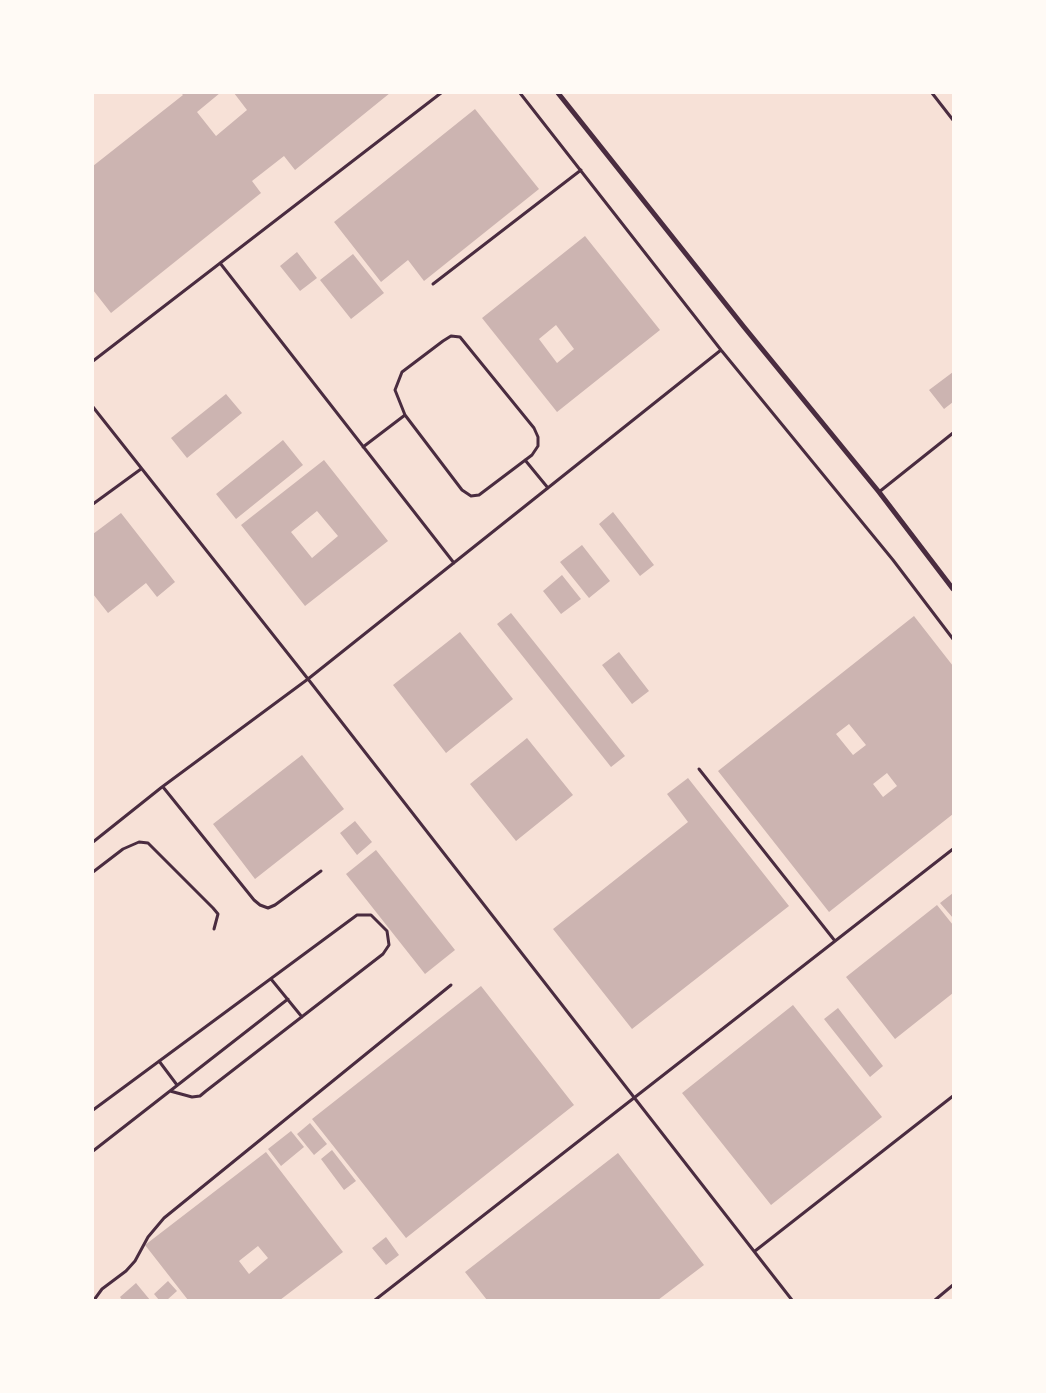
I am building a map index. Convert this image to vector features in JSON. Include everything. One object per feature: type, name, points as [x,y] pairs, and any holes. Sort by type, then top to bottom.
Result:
[{"type":"street","points":[[558,93],[879,492],[953,589]]},
{"type":"lane","points":[[93,361],[441,93]]},
{"type":"lane","points":[[520,93],[721,350],[893,561],[953,639]]},
{"type":"lane","points":[[932,93],[953,120]]},
{"type":"lane","points":[[433,284],[581,170]]},
{"type":"lane","points":[[220,262],[454,563]]},
{"type":"lane","points":[[451,336],[460,337],[534,428],[538,437],[538,446],[532,455],[479,495],[471,496],[462,490],[405,415],[394,390],[402,372],[451,336]]},
{"type":"lane","points":[[93,842],[162,787],[308,679],[721,350]]},
{"type":"lane","points":[[93,407],[792,1300]]},
{"type":"lane","points":[[363,447],[405,415]]},
{"type":"lane","points":[[879,492],[953,433]]},
{"type":"lane","points":[[525,460],[548,488]]},
{"type":"lane","points":[[93,504],[141,469]]},
{"type":"lane","points":[[699,769],[836,941]]},
{"type":"lane","points":[[162,787],[260,905],[268,908],[276,905],[321,871]]},
{"type":"lane","points":[[93,872],[123,849],[139,842],[148,843],[218,914],[218,921],[214,929]]},
{"type":"lane","points":[[375,1300],[953,849]]},
{"type":"lane","points":[[93,1110],[357,915],[371,915],[387,931],[388,945],[382,954],[200,1096],[186,1097],[170,1091]]},
{"type":"lane","points":[[271,979],[302,1017]]},
{"type":"lane","points":[[94,1300],[102,1289],[126,1271],[135,1261],[148,1237],[164,1218],[451,985]]},
{"type":"lane","points":[[93,1151],[288,999]]},
{"type":"lane","points":[[159,1061],[177,1085]]},
{"type":"lane","points":[[755,1251],[953,1096]]},
{"type":"lane","points":[[935,1300],[953,1285]]},
{"type":"building","points":[[181,93],[220,93],[197,112],[216,136],[247,110],[234,93],[390,93],[295,170],[284,156],[252,181],[261,193],[111,313],[93,290],[93,166],[183,95]]},
{"type":"building","points":[[475,109],[539,189],[424,281],[408,260],[381,282],[334,222]]},
{"type":"building","points":[[585,236],[660,330],[557,412],[482,318]],"holes":[[[556,325],[574,349],[557,363],[539,339]]]},
{"type":"building","points":[[297,252],[317,278],[300,291],[280,266]]},
{"type":"building","points":[[353,254],[384,293],[351,319],[320,280]]},
{"type":"building","points":[[953,372],[953,402],[944,409],[929,390]]},
{"type":"building","points":[[226,394],[242,413],[187,458],[171,438]]},
{"type":"building","points":[[283,440],[303,465],[236,519],[216,494]]},
{"type":"building","points":[[324,460],[388,541],[305,606],[241,525]],"holes":[[[317,511],[338,536],[312,558],[291,532]]]},
{"type":"building","points":[[613,512],[654,565],[640,576],[599,524]]},
{"type":"building","points":[[121,513],[175,582],[157,597],[146,583],[108,613],[93,594],[93,534]]},
{"type":"building","points":[[582,545],[610,581],[589,598],[560,562]]},
{"type":"building","points":[[562,575],[581,599],[561,614],[543,591]]},
{"type":"building","points":[[511,613],[625,756],[611,767],[497,624]]},
{"type":"building","points":[[914,616],[953,666],[953,814],[829,912],[718,771]],"holes":[[[849,724],[866,745],[853,755],[836,734]],[[887,773],[897,786],[883,797],[873,784]]]},
{"type":"building","points":[[460,632],[513,699],[446,753],[393,685]]},
{"type":"building","points":[[619,652],[649,691],[632,704],[602,665]]},
{"type":"building","points":[[527,738],[573,795],[516,841],[470,784]]},
{"type":"building","points":[[302,755],[344,809],[255,879],[213,824]]},
{"type":"building","points":[[688,778],[789,906],[632,1029],[553,929],[688,822],[667,794]]},
{"type":"building","points":[[355,821],[372,842],[357,855],[340,833]]},
{"type":"building","points":[[376,850],[455,950],[425,974],[346,874]]},
{"type":"building","points":[[953,893],[953,918],[940,903]]},
{"type":"building","points":[[937,905],[953,925],[953,993],[895,1039],[846,977]]},
{"type":"building","points":[[481,986],[574,1105],[406,1238],[312,1119]]},
{"type":"building","points":[[793,1005],[882,1117],[771,1205],[682,1093]]},
{"type":"building","points":[[838,1008],[883,1066],[870,1077],[824,1019]]},
{"type":"building","points":[[310,1123],[327,1144],[314,1155],[297,1134]]},
{"type":"building","points":[[291,1131],[304,1147],[281,1166],[268,1149]]},
{"type":"building","points":[[332,1150],[356,1181],[344,1190],[321,1159]]},
{"type":"building","points":[[266,1152],[343,1252],[280,1300],[188,1300],[145,1245]],"holes":[[[258,1246],[268,1258],[249,1274],[239,1261]]]},
{"type":"building","points":[[618,1153],[704,1265],[658,1300],[487,1300],[465,1272]]},
{"type":"building","points":[[386,1237],[399,1255],[386,1265],[372,1248]]},
{"type":"building","points":[[168,1281],[177,1291],[167,1300],[159,1300],[154,1294]]},
{"type":"building","points":[[136,1283],[150,1300],[122,1300],[120,1297]]}]
